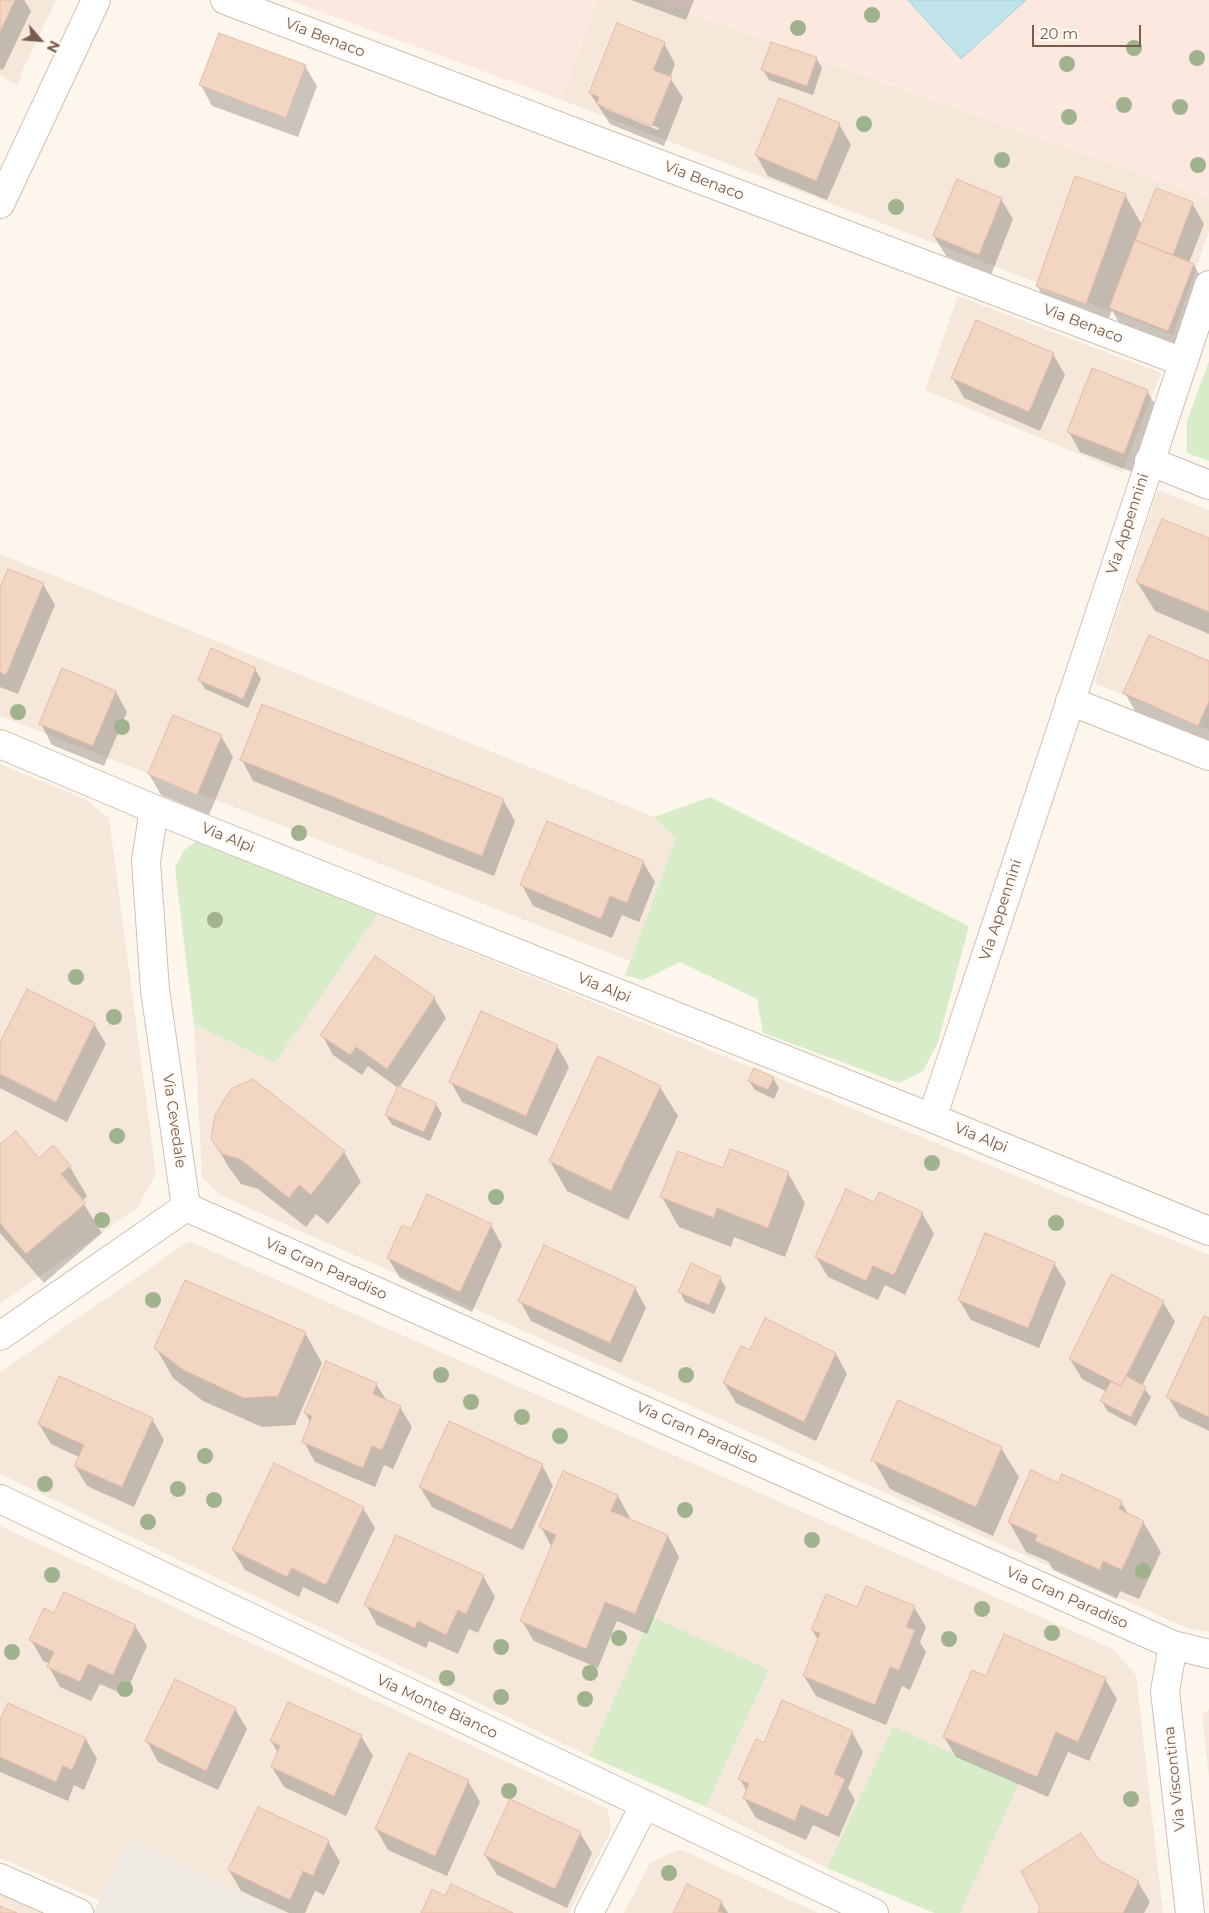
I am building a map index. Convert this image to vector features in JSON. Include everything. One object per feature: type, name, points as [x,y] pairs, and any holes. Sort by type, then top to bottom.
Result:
[{"type":"street","points":[[0,204],[96,0]]},
{"type":"street","name":"Via Benaco","points":[[225,0],[1184,362]]},
{"type":"street","name":"Via Appennini","points":[[932,1118],[1209,285]]},
{"type":"street","name":"Via Appennini","points":[[1149,461],[1209,485]]},
{"type":"street","points":[[1070,701],[1209,756]]},
{"type":"street","name":"Via Alpi","points":[[0,744],[154,809],[932,1118],[1209,1231]]},
{"type":"street","name":"Via Cevedale","points":[[154,809],[146,860],[155,990],[186,1207]]},
{"type":"street","points":[[0,1336],[186,1207]]},
{"type":"street","name":"Via Gran Paradiso","points":[[186,1207],[1173,1646],[1209,1654]]},
{"type":"street","name":"Via Monte Bianco","points":[[0,1500],[644,1806],[874,1913]]},
{"type":"street","name":"Via Viscontina","points":[[1173,1646],[1165,1691],[1190,1913]]},
{"type":"street","points":[[589,1913],[644,1806]]},
{"type":"street","points":[[0,1878],[79,1913]]},
{"type":"shaded area","points":[[0,0],[56,0],[22,72],[18,86],[0,75]]},
{"type":"shaded area","points":[[289,0],[597,0],[562,100]]},
{"type":"shaded area","points":[[597,0],[655,0],[1209,198],[1209,231],[1173,335],[562,100]]},
{"type":"shaded area","points":[[655,0],[1209,0],[1209,198],[817,57]]},
{"type":"shaded area","points":[[958,296],[1161,373],[1122,472],[925,390]]},
{"type":"shaded area","points":[[1158,490],[1209,510],[1209,730],[1094,683]]},
{"type":"shaded area","points":[[0,554],[654,817],[676,839],[630,961],[0,716]]},
{"type":"shaded area","points":[[0,764],[85,799],[109,818],[156,1174],[137,1208],[0,1304]]},
{"type":"shaded area","points":[[378,914],[1209,1255],[1209,1632],[1187,1628],[220,1195],[202,1177],[194,1025],[275,1063]]},
{"type":"shaded area","points":[[189,1241],[1113,1649],[1136,1675],[1163,1913],[960,1913],[1019,1784],[893,1726],[827,1868],[706,1807],[769,1671],[651,1616],[589,1756],[0,1474],[0,1372]]},
{"type":"shaded area","points":[[0,1526],[608,1809],[611,1831],[569,1913],[280,1913],[129,1841],[99,1900],[0,1858]]},
{"type":"shaded area","points":[[1209,1709],[1209,1778],[1202,1715]]},
{"type":"shaded area","points":[[129,1841],[280,1913],[93,1913]]},
{"type":"shaded area","points":[[680,1849],[818,1913],[624,1913],[650,1863]]},
{"type":"shaded area","points":[[0,1893],[48,1913],[0,1913]]},
{"type":"green space","points":[[1209,361],[1209,461],[1187,453],[1187,421]]},
{"type":"green space","points":[[710,797],[969,926],[938,1042],[923,1071],[899,1083],[763,1033],[757,999],[680,962],[643,980],[625,975],[676,839],[654,817]]},
{"type":"green space","points":[[197,841],[378,914],[275,1063],[194,1025],[175,868],[184,850]]},
{"type":"green space","points":[[651,1616],[769,1670],[706,1807],[589,1756]]},
{"type":"green space","points":[[893,1726],[1019,1784],[960,1913],[934,1913],[827,1868]]},
{"type":"water","points":[[908,0],[1026,0],[961,59]]},
{"type":"building","points":[[0,0],[15,0],[0,32]]},
{"type":"building","points":[[617,23],[665,42],[653,70],[672,77],[652,126],[597,104],[599,97],[589,93]]},
{"type":"building","points":[[219,33],[306,65],[286,118],[199,85]]},
{"type":"building","points":[[771,42],[817,57],[807,86],[761,70]]},
{"type":"building","points":[[779,98],[840,123],[816,181],[755,155]]},
{"type":"building","points":[[1075,176],[1126,194],[1086,304],[1036,286]]},
{"type":"building","points":[[957,179],[1002,198],[979,255],[933,236]]},
{"type":"building","points":[[1156,188],[1193,202],[1173,255],[1135,240]]},
{"type":"building","points":[[1135,240],[1194,264],[1168,331],[1109,308]]},
{"type":"building","points":[[976,320],[1054,353],[1029,412],[951,378]]},
{"type":"building","points":[[1092,368],[1148,390],[1124,454],[1067,432]]},
{"type":"building","points":[[1162,519],[1209,538],[1209,612],[1136,582]]},
{"type":"building","points":[[8,569],[44,583],[6,675],[0,672],[0,587]]},
{"type":"building","points":[[1149,635],[1209,661],[1209,701],[1198,726],[1123,693]]},
{"type":"building","points":[[211,648],[256,668],[243,699],[198,680]]},
{"type":"building","points":[[62,668],[116,691],[93,746],[39,724]]},
{"type":"building","points":[[262,704],[504,799],[482,856],[240,760]]},
{"type":"building","points":[[173,715],[222,735],[197,795],[148,774]]},
{"type":"building","points":[[547,821],[644,861],[627,903],[610,896],[601,919],[520,885]]},
{"type":"building","points":[[375,956],[435,997],[387,1069],[356,1047],[350,1055],[320,1035]]},
{"type":"building","points":[[27,989],[95,1023],[56,1102],[0,1074],[0,1042]]},
{"type":"building","points":[[481,1011],[558,1045],[526,1116],[449,1082]]},
{"type":"building","points":[[598,1056],[661,1086],[611,1191],[549,1161]]},
{"type":"building","points":[[754,1068],[774,1077],[768,1090],[748,1081]]},
{"type":"building","points":[[253,1079],[345,1151],[311,1195],[299,1185],[289,1198],[240,1159],[222,1154],[211,1139],[215,1115],[231,1089]]},
{"type":"building","points":[[398,1086],[437,1103],[424,1132],[385,1115]]},
{"type":"building","points":[[16,1131],[39,1158],[53,1145],[71,1166],[61,1174],[86,1203],[26,1254],[0,1223],[0,1144]]},
{"type":"building","points":[[730,1149],[789,1172],[768,1228],[717,1208],[714,1218],[660,1197],[678,1151],[723,1168]]},
{"type":"building","points":[[846,1189],[874,1202],[879,1192],[923,1212],[894,1275],[873,1266],[866,1281],[815,1257]]},
{"type":"building","points":[[427,1194],[492,1224],[460,1292],[387,1258],[402,1225],[411,1229]]},
{"type":"building","points":[[985,1233],[1055,1262],[1028,1328],[958,1300]]},
{"type":"building","points":[[544,1245],[636,1287],[610,1343],[518,1301]]},
{"type":"building","points":[[691,1263],[721,1277],[709,1305],[678,1292]]},
{"type":"building","points":[[1111,1274],[1164,1301],[1121,1386],[1069,1359]]},
{"type":"building","points":[[185,1280],[306,1332],[278,1396],[244,1398],[185,1371],[154,1348]]},
{"type":"building","points":[[1204,1316],[1209,1318],[1209,1417],[1166,1397]]},
{"type":"building","points":[[765,1318],[836,1353],[804,1422],[723,1383],[741,1346],[750,1350]]},
{"type":"building","points":[[326,1361],[377,1383],[373,1394],[401,1406],[382,1450],[372,1446],[363,1468],[302,1442],[312,1416],[304,1413]]},
{"type":"building","points":[[59,1376],[153,1418],[122,1487],[74,1466],[84,1445],[38,1424]]},
{"type":"building","points":[[1126,1376],[1146,1387],[1131,1417],[1100,1401],[1111,1381],[1121,1386]]},
{"type":"building","points":[[898,1400],[1002,1447],[976,1507],[871,1460]]},
{"type":"building","points":[[449,1421],[543,1464],[512,1530],[419,1487]]},
{"type":"building","points":[[274,1463],[364,1507],[326,1585],[292,1568],[287,1577],[232,1550]]},
{"type":"building","points":[[1031,1470],[1058,1483],[1062,1474],[1122,1501],[1119,1509],[1144,1521],[1122,1570],[1103,1561],[1100,1570],[1035,1541],[1037,1535],[1008,1522]]},
{"type":"building","points":[[563,1471],[618,1495],[611,1511],[668,1535],[635,1614],[605,1602],[586,1649],[520,1621],[556,1535],[539,1527]]},
{"type":"building","points":[[396,1535],[484,1575],[466,1614],[458,1610],[446,1635],[418,1621],[415,1628],[364,1605]]},
{"type":"building","points":[[866,1586],[915,1606],[906,1627],[915,1630],[899,1670],[890,1667],[875,1705],[803,1676],[820,1633],[811,1630],[826,1594],[857,1607]]},
{"type":"building","points":[[64,1592],[136,1625],[113,1675],[88,1664],[80,1682],[47,1667],[54,1652],[29,1640],[44,1608],[54,1613]]},
{"type":"building","points":[[1004,1634],[1106,1678],[1078,1742],[1056,1732],[1037,1777],[943,1737],[972,1670],[986,1676]]},
{"type":"building","points":[[175,1679],[236,1708],[206,1771],[145,1741]]},
{"type":"building","points":[[782,1700],[853,1731],[834,1774],[845,1779],[828,1817],[801,1805],[795,1821],[743,1798],[749,1784],[738,1779],[756,1739],[764,1743]]},
{"type":"building","points":[[288,1702],[362,1735],[334,1796],[271,1767],[280,1746],[270,1741]]},
{"type":"building","points":[[8,1703],[86,1738],[72,1770],[63,1766],[56,1782],[0,1757],[0,1720]]},
{"type":"building","points":[[409,1753],[469,1780],[435,1856],[375,1829]]},
{"type":"building","points":[[510,1799],[581,1832],[555,1889],[484,1855]]},
{"type":"building","points":[[258,1807],[329,1840],[313,1876],[303,1871],[290,1900],[228,1870]]},
{"type":"building","points":[[1081,1833],[1100,1861],[1139,1881],[1123,1913],[1038,1913],[1040,1908],[1021,1871]]},
{"type":"building","points":[[451,1884],[513,1913],[421,1913],[432,1889],[445,1896]]},
{"type":"building","points":[[687,1884],[722,1901],[718,1911],[723,1913],[673,1913]]},
{"type":"building","points":[[0,1906],[17,1913],[0,1913]]}]
